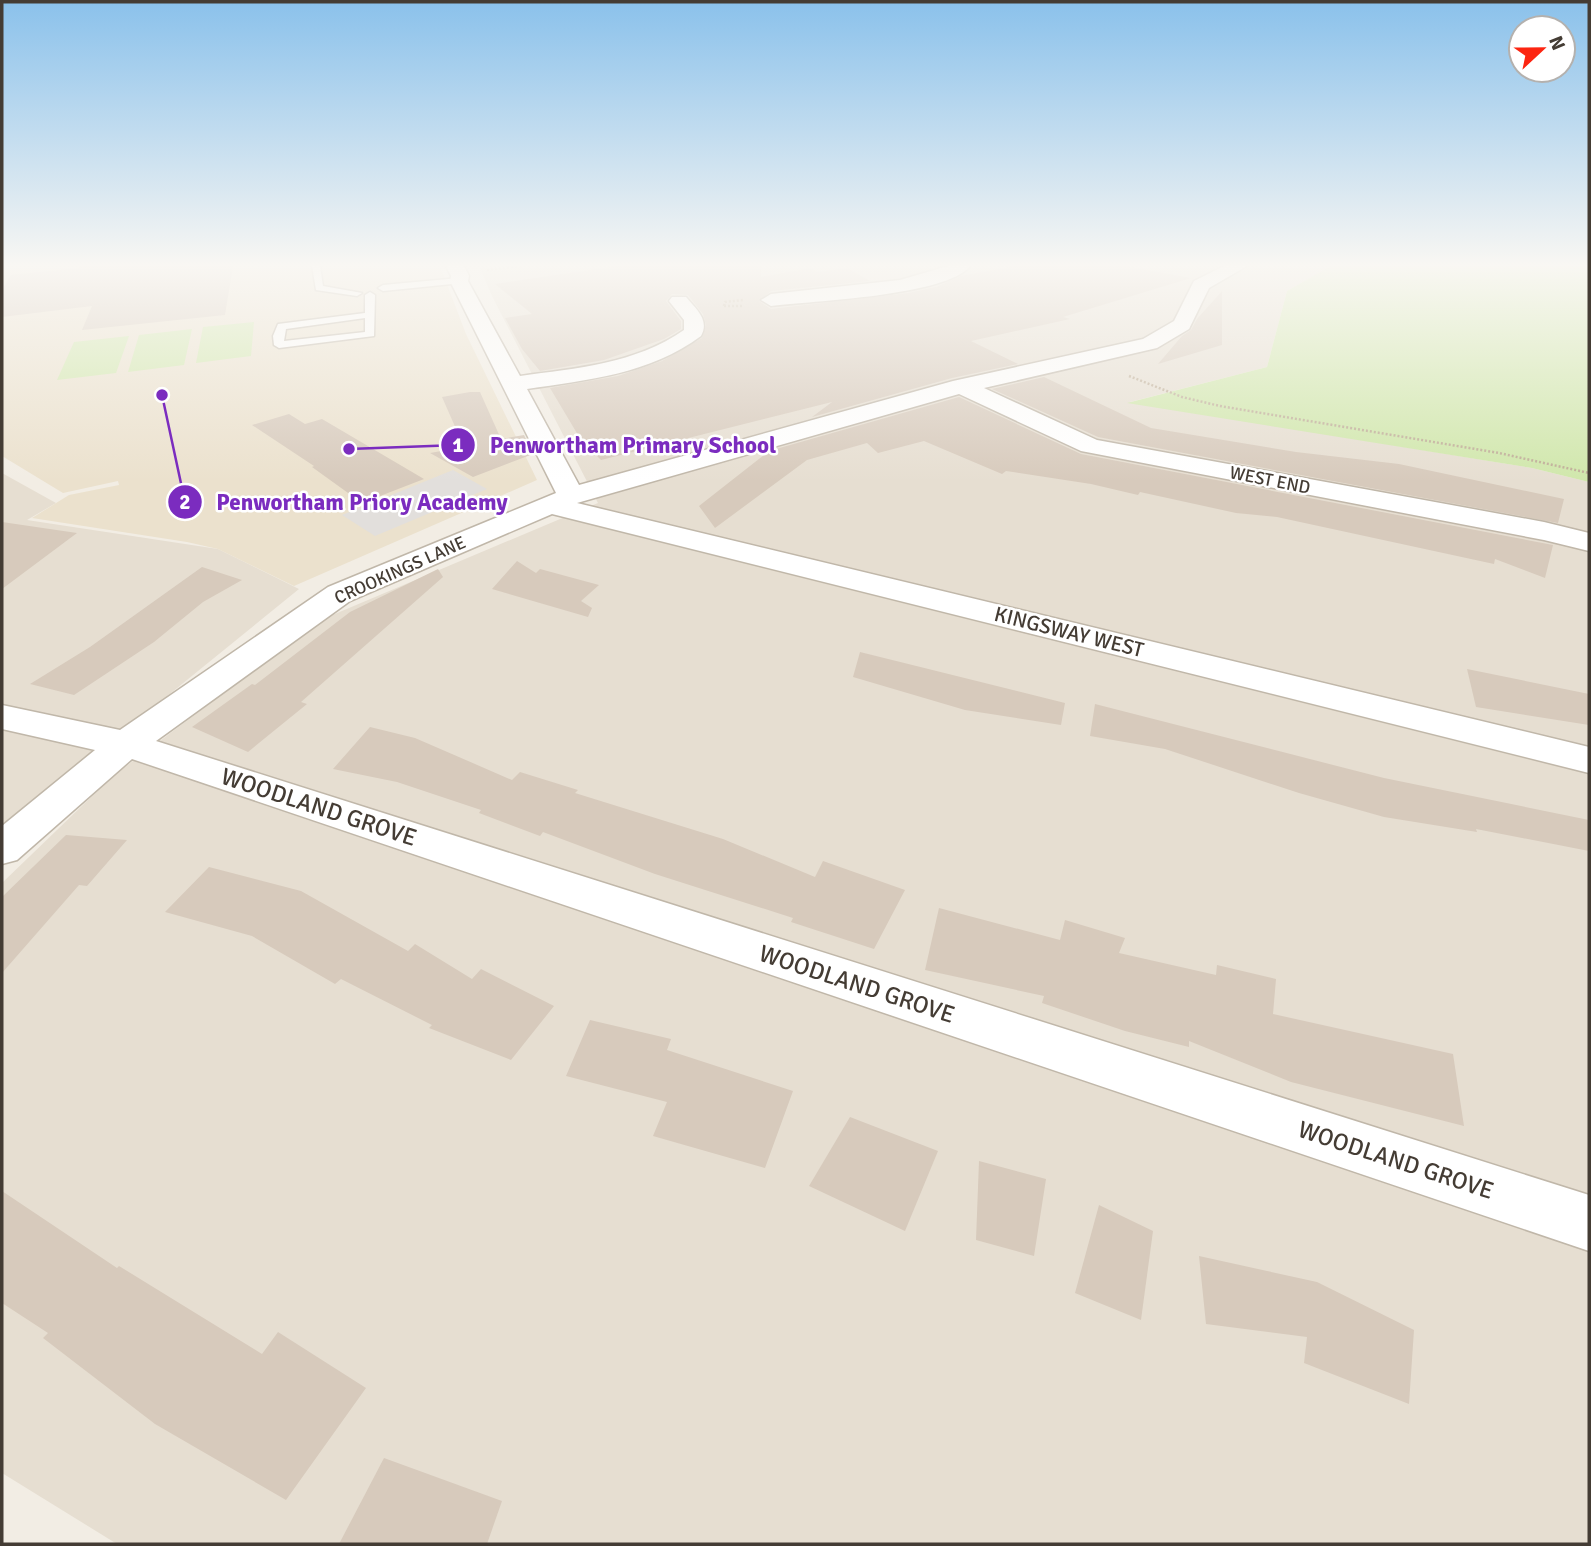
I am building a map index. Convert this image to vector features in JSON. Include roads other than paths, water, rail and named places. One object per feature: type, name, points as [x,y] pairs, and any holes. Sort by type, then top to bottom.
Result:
[{"type":"street","points":[[490,338],[513,384],[560,500]]},
{"type":"street","points":[[513,384],[612,368],[653,355],[687,338]]},
{"type":"street","name":"CROOKINGS LANE","points":[[2,849],[126,744],[339,594],[560,500],[961,386],[1150,344],[1160,338]]},
{"type":"street","name":"WEST END","points":[[961,386],[1090,446],[1544,531],[1589,542]]},
{"type":"street","name":"KINGSWAY WEST","points":[[560,500],[1589,760]]},
{"type":"street","name":"WOODLAND GROVE","points":[[2,717],[126,744],[1589,1223]]},
{"type":"lane","points":[[278,338],[279,345],[336,338]]},
{"type":"place","name":"Penwortham Priory Academy","points":[[162,395]]},
{"type":"place","name":"Penwortham Primary School","points":[[349,449]]}]
